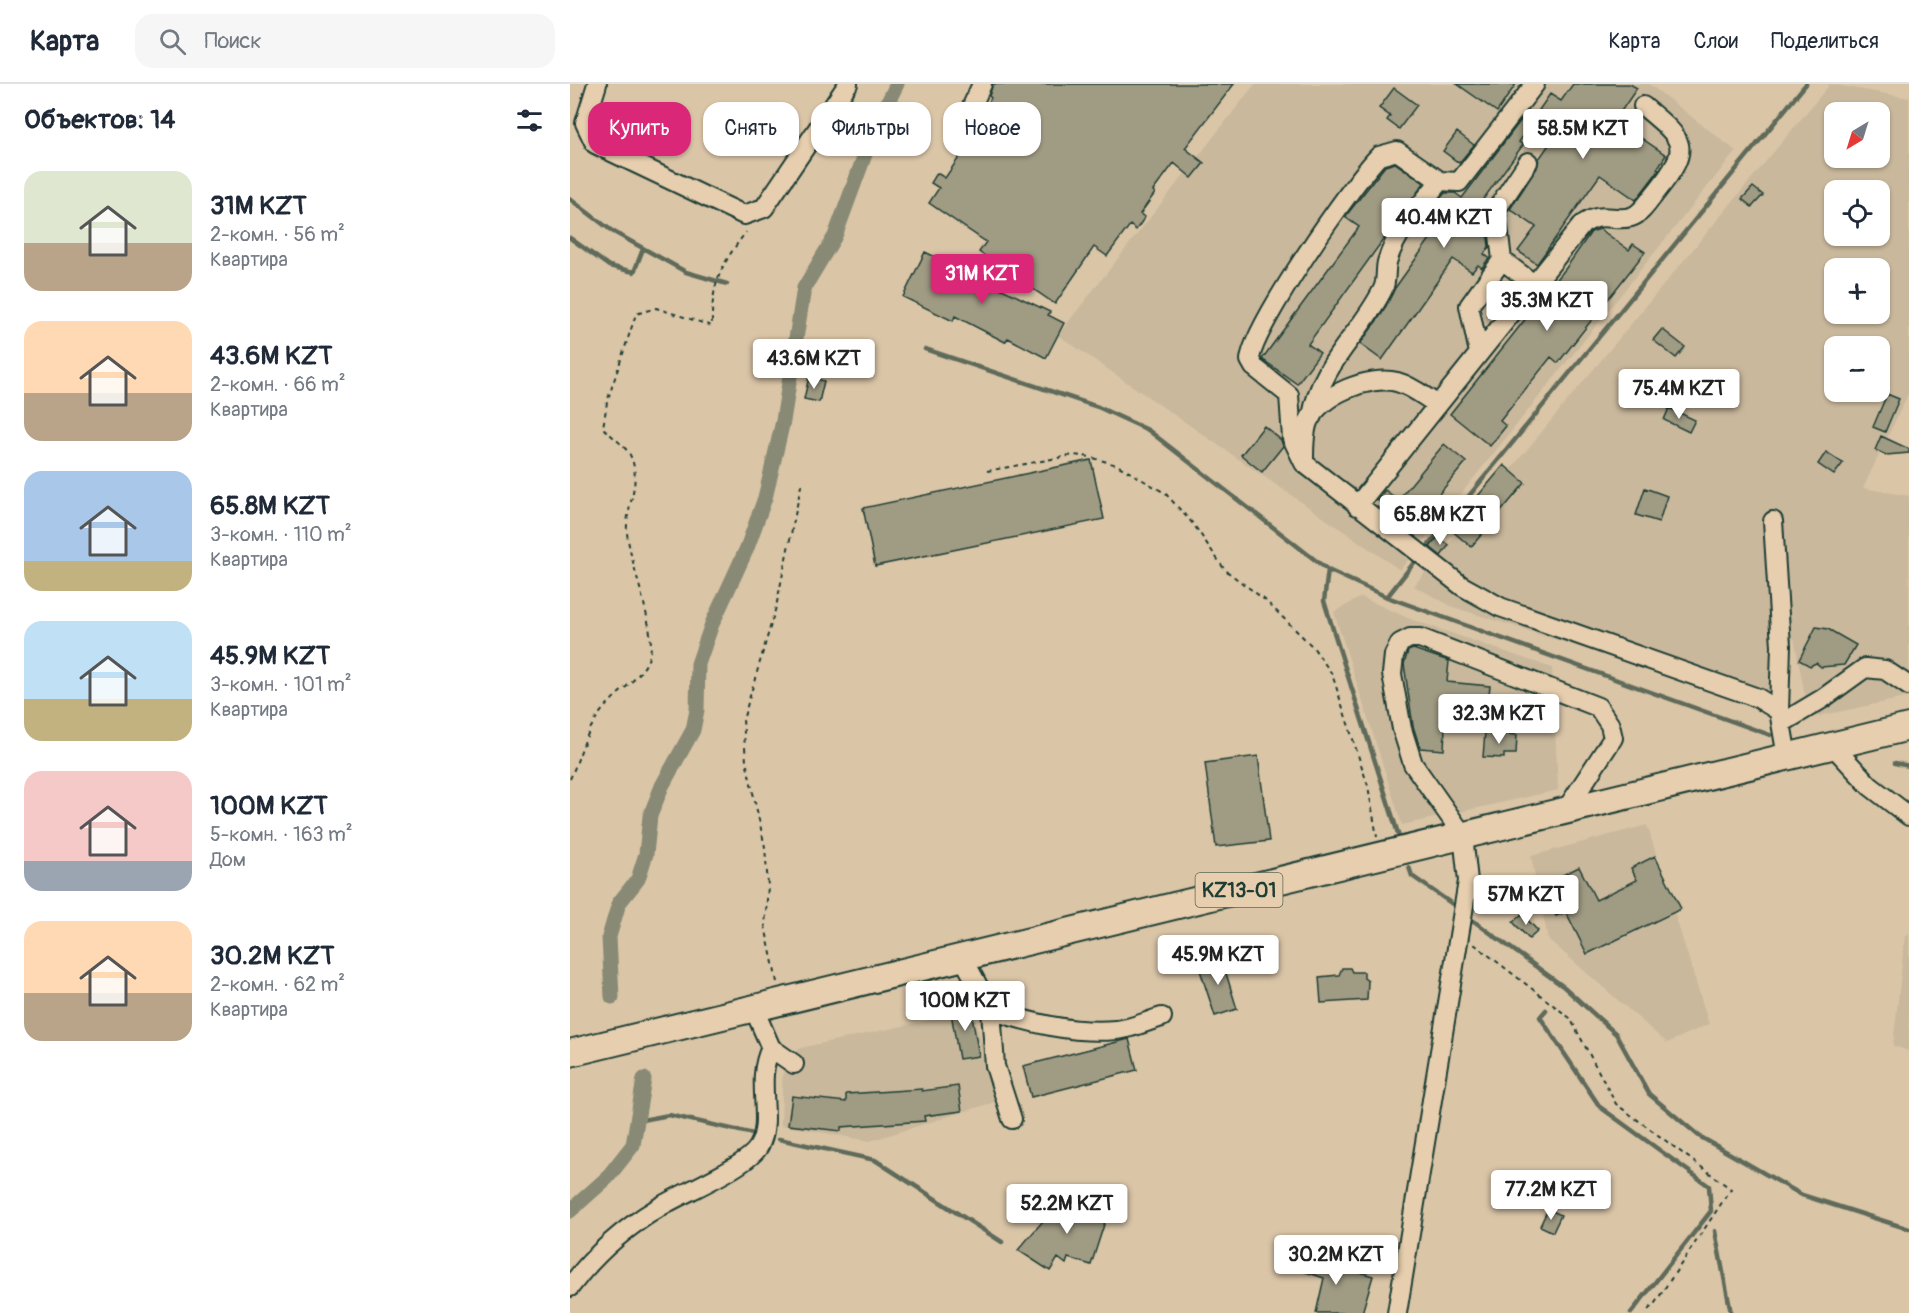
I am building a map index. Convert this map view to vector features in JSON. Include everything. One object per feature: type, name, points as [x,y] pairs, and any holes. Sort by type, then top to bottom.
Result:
[{"type":"highway","name":"KZ13-01","points":[[570,1053],[1909,727]]},
{"type":"street","points":[[597,84],[585,123],[595,144],[744,214],[764,208],[848,84]]},
{"type":"street","points":[[974,102],[982,84]]},
{"type":"street","points":[[1535,84],[1463,179],[1454,183],[1440,181],[1401,153],[1389,151],[1380,156],[1302,262],[1254,347],[1250,360],[1254,367],[1289,395],[1292,438],[1305,463],[1461,586],[1500,607],[1758,698],[1780,717]]},
{"type":"street","points":[[1357,506],[1582,225],[1597,217],[1628,218],[1638,214],[1674,170],[1680,160],[1680,147],[1676,134],[1642,106]]},
{"type":"street","points":[[1479,353],[1469,306],[1502,260],[1496,210],[1528,162]]},
{"type":"street","points":[[1305,463],[1305,435],[1324,376],[1384,287],[1387,263],[1400,234],[1440,181]]},
{"type":"street","points":[[1502,260],[1535,285]]},
{"type":"street","points":[[1312,416],[1340,393],[1369,381],[1396,382],[1438,405]]},
{"type":"street","points":[[1773,521],[1781,646],[1780,717],[1787,757]]},
{"type":"street","points":[[1397,1313],[1468,881],[1463,835],[1413,764],[1402,729],[1392,674],[1395,650],[1400,643],[1410,638],[1430,642],[1598,707],[1614,732],[1613,738],[1566,810]]},
{"type":"street","points":[[1780,717],[1822,699],[1865,668],[1885,670],[1909,686]]},
{"type":"street","points":[[1833,746],[1870,786],[1909,816]]},
{"type":"street","points":[[963,958],[991,1010],[995,1066],[1012,1119]]},
{"type":"street","points":[[754,1009],[771,1048],[794,1064]]},
{"type":"street","points":[[991,1010],[1028,1022],[1075,1029],[1118,1030],[1162,1017]]},
{"type":"street","points":[[570,1287],[585,1267],[603,1250],[656,1209],[752,1156],[762,1139],[764,1125],[762,1068],[771,1048]]},
{"type":"path","points":[[570,778],[596,717],[613,696],[640,674],[650,653],[648,623],[626,518],[636,476],[631,456],[603,428],[607,402],[636,314],[656,308],[712,326],[712,296],[726,258],[764,208]]},
{"type":"path","points":[[987,471],[1074,455],[1117,465],[1165,493],[1194,525],[1225,570],[1255,591],[1297,630],[1313,647],[1332,674],[1368,786],[1379,855]]},
{"type":"path","points":[[781,1002],[765,926],[768,886],[765,847],[746,761],[743,720],[776,608],[802,481]]},
{"type":"path","points":[[1459,933],[1570,1018],[1616,1104],[1731,1189],[1645,1313]]},
{"type":"shaded area","points":[[1255,84],[1649,84],[1736,151],[1400,570],[1058,335]]},
{"type":"shaded area","points":[[1830,84],[1909,98],[1909,392],[1863,488],[1909,496],[1909,697],[1809,718],[1794,637],[1762,705],[1453,607],[1414,586]]},
{"type":"shaded area","points":[[1361,597],[1410,619],[1552,668],[1558,790],[1402,825],[1334,612]]},
{"type":"shaded area","points":[[1647,825],[1709,1024],[1667,1043],[1548,939],[1531,856]]},
{"type":"shaded area","points":[[1905,935],[1909,935],[1909,1051],[1893,1046]]},
{"type":"shaded area","points":[[973,1011],[998,1101],[870,1141],[781,1125],[783,1065],[800,1048]]},
{"type":"building","points":[[993,84],[1234,84],[1185,148],[1204,163],[1192,178],[1174,163],[1153,191],[1155,193],[1140,214],[1145,217],[1136,230],[1130,225],[1107,256],[1094,247],[1055,304],[979,252],[986,242],[929,203],[939,188],[931,183],[937,173],[945,178],[960,156],[1041,156],[1041,102],[989,102],[991,98],[989,96]]},
{"type":"building","points":[[1457,84],[1516,84],[1497,112]]},
{"type":"building","points":[[1573,84],[1630,84],[1637,88],[1615,120],[1666,155],[1657,169],[1659,170],[1636,200],[1600,175],[1537,264],[1518,251],[1536,227],[1510,209],[1537,168],[1539,159],[1562,126],[1539,110],[1550,94],[1561,101]]},
{"type":"building","points":[[1394,88],[1417,105],[1399,129],[1387,120],[1390,116],[1379,108]]},
{"type":"building","points":[[1521,120],[1530,126],[1519,142],[1523,145],[1479,205],[1485,209],[1472,227],[1488,237],[1489,247],[1484,254],[1489,258],[1482,268],[1478,265],[1472,272],[1453,259],[1382,360],[1360,344],[1383,312],[1395,288],[1445,218],[1432,208],[1445,193],[1455,193],[1462,198]]},
{"type":"building","points":[[1457,132],[1474,145],[1459,163],[1443,151]]},
{"type":"building","points":[[1395,163],[1424,183],[1308,344],[1320,353],[1297,384],[1262,359],[1359,227],[1345,217],[1385,166]]},
{"type":"building","points":[[1753,187],[1763,195],[1752,207],[1742,199]]},
{"type":"building","points":[[1600,229],[1629,250],[1633,244],[1645,252],[1558,363],[1551,357],[1500,421],[1506,426],[1490,446],[1450,414],[1566,268],[1591,232]]},
{"type":"building","points":[[925,252],[1050,312],[1048,315],[1064,323],[1046,358],[1008,338],[1005,342],[955,316],[953,321],[903,297]]},
{"type":"building","points":[[1662,329],[1685,347],[1676,358],[1653,340]]},
{"type":"building","points":[[809,377],[824,381],[819,402],[804,399]]},
{"type":"building","points":[[1890,395],[1899,399],[1885,432],[1873,427],[1884,402],[1890,402]]},
{"type":"building","points":[[1669,408],[1695,420],[1689,432],[1664,420]]},
{"type":"building","points":[[1264,426],[1281,440],[1283,446],[1262,472],[1241,455]]},
{"type":"building","points":[[1881,436],[1909,449],[1909,453],[1886,455],[1875,450]]},
{"type":"building","points":[[1444,444],[1466,462],[1423,513],[1421,511],[1409,526],[1377,500],[1385,490],[1398,500]]},
{"type":"building","points":[[1826,452],[1843,463],[1834,475],[1818,464]]},
{"type":"building","points":[[1091,460],[1104,519],[875,566],[863,508]]},
{"type":"building","points":[[1504,465],[1525,483],[1471,547],[1450,529]]},
{"type":"building","points":[[1645,488],[1667,496],[1659,522],[1636,515]]},
{"type":"building","points":[[1438,537],[1449,545],[1441,556],[1430,547]]},
{"type":"building","points":[[1816,627],[1828,629],[1856,645],[1844,665],[1821,667],[1816,663],[1810,666],[1799,660]]},
{"type":"building","points":[[1413,649],[1449,661],[1447,682],[1490,686],[1489,694],[1533,698],[1533,694],[1547,699],[1545,728],[1510,726],[1511,713],[1446,706],[1444,750],[1420,748],[1413,726],[1404,664],[1408,651]]},
{"type":"building","points":[[1485,732],[1517,735],[1516,754],[1504,754],[1504,758],[1483,757]]},
{"type":"building","points":[[1258,756],[1269,841],[1216,847],[1205,763]]},
{"type":"building","points":[[1655,856],[1681,909],[1587,954],[1566,912],[1556,916],[1540,886],[1579,867],[1596,900],[1637,880],[1631,868]]},
{"type":"building","points":[[1522,914],[1538,931],[1529,939],[1513,922]]},
{"type":"building","points":[[1221,957],[1237,1009],[1215,1016],[1198,964]]},
{"type":"building","points":[[1342,968],[1350,968],[1352,972],[1364,972],[1364,978],[1368,981],[1367,1000],[1321,1003],[1319,977],[1339,975]]},
{"type":"building","points":[[970,1004],[979,1056],[959,1059],[950,1007]]},
{"type":"building","points":[[1129,1039],[1137,1070],[1031,1097],[1023,1066]]},
{"type":"building","points":[[958,1086],[962,1111],[924,1116],[925,1121],[841,1127],[841,1131],[788,1125],[792,1096],[846,1102],[846,1094],[922,1089],[922,1091]]},
{"type":"building","points":[[1065,1198],[1109,1209],[1091,1265],[1068,1258],[1066,1264],[1058,1258],[1050,1271],[1018,1250],[1049,1214],[1058,1221]]},
{"type":"building","points":[[1548,1209],[1561,1215],[1553,1232],[1540,1226]]},
{"type":"building","points":[[1288,1254],[1329,1267],[1330,1263],[1373,1276],[1362,1313],[1316,1313],[1324,1278],[1284,1265]]},
{"type":"waterway","points":[[612,997],[609,937],[619,903],[638,879],[646,854],[650,816],[662,786],[693,730],[697,710],[698,664],[712,624],[747,548],[765,498],[783,421],[804,288],[835,236],[874,130],[897,84]]},
{"type":"waterway","points":[[1428,546],[1806,84]]},
{"type":"waterway","points":[[570,199],[612,231],[686,272],[727,284]]},
{"type":"waterway","points":[[570,238],[609,266],[634,272],[643,249]]},
{"type":"waterway","points":[[925,349],[1098,407],[1148,430],[1328,570],[1387,597],[1770,735]]},
{"type":"waterway","points":[[1387,597],[1413,564]]},
{"type":"waterway","points":[[1328,570],[1324,601],[1400,840]]},
{"type":"waterway","points":[[1895,763],[1909,766]]},
{"type":"waterway","points":[[1409,867],[1412,876],[1458,908]]},
{"type":"waterway","points":[[1471,919],[1564,987],[1616,1034],[1649,1094],[1699,1136],[1802,1195],[1909,1229]]},
{"type":"waterway","points":[[1546,1010],[1540,1017],[1600,1107],[1709,1186],[1711,1211],[1631,1313]]},
{"type":"waterway","points":[[570,1211],[607,1178],[633,1145],[644,1079]]},
{"type":"waterway","points":[[637,1121],[669,1115],[758,1135]]},
{"type":"waterway","points":[[779,1139],[875,1160],[1002,1242]]},
{"type":"waterway","points":[[1715,1231],[1731,1313]]}]
